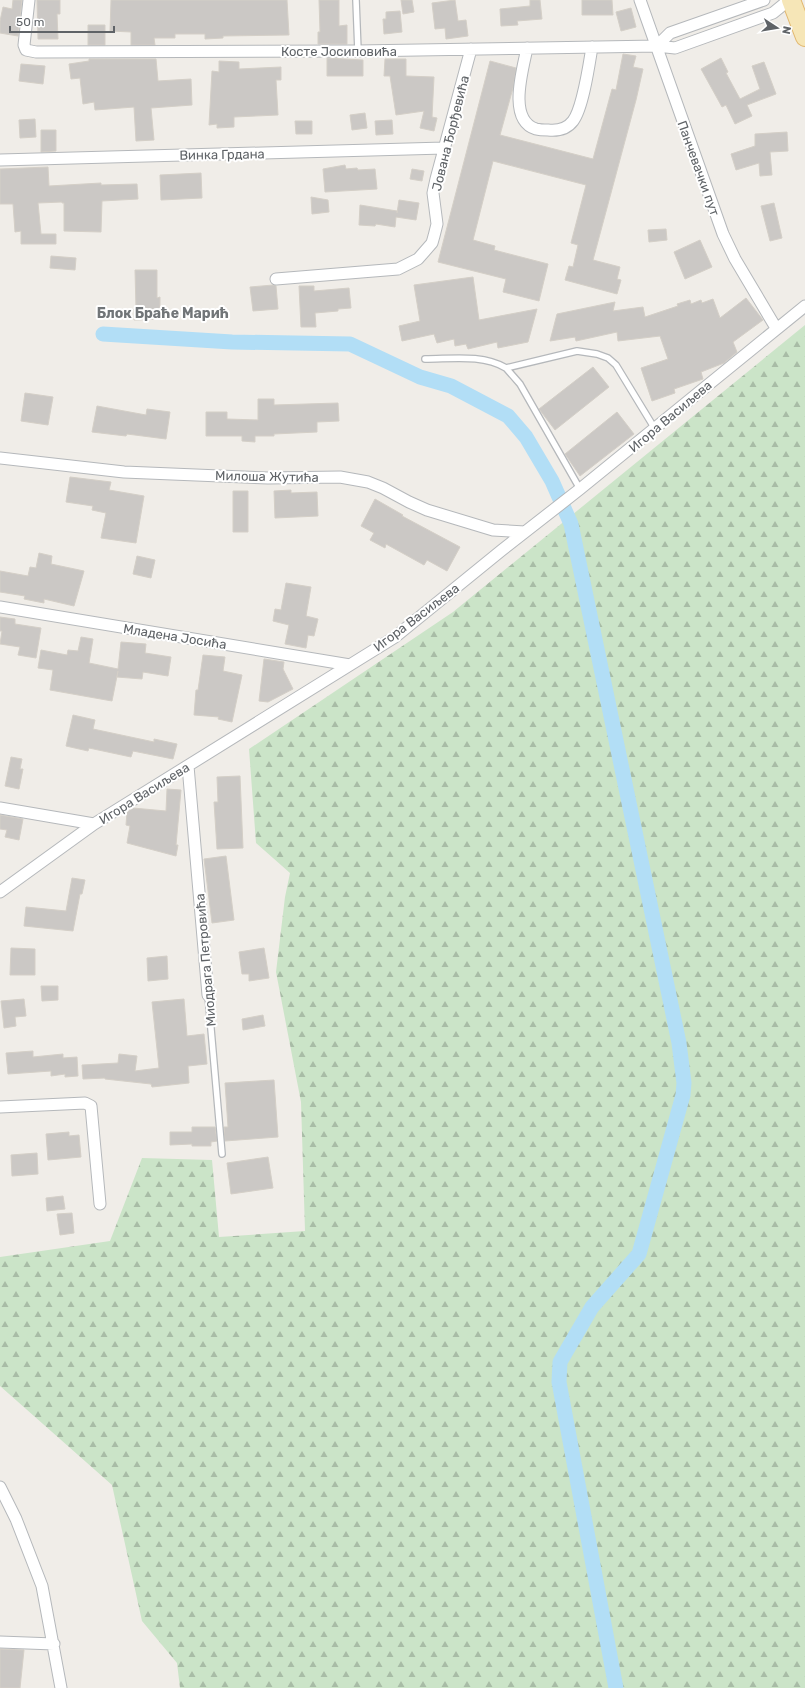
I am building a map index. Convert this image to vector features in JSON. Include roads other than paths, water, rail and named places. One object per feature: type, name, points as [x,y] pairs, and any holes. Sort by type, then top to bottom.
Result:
[{"type":"main road","points":[[790,0],[805,37]]},
{"type":"street","name":"Косте Јосиповића","points":[[29,0],[24,45],[26,50],[36,52],[358,51],[657,46],[675,48],[773,12],[790,0]]},
{"type":"street","name":"Панчевачки пут","points":[[640,0],[723,234],[735,259],[776,328]]},
{"type":"street","points":[[657,46],[670,33],[764,0]]},
{"type":"street","points":[[526,48],[518,94],[521,113],[526,123],[536,129],[553,130],[564,129],[573,121],[581,101],[592,47]]},
{"type":"street","name":"Јована Ђорђевића","points":[[276,279],[398,269],[418,259],[432,243],[437,224],[433,193],[471,49]]},
{"type":"street","name":"Винка Грдана","points":[[0,160],[444,148]]},
{"type":"street","name":"Игора Васиљева","points":[[0,892],[94,824],[395,637],[577,492],[776,328],[805,306]]},
{"type":"street","name":"Милоша Жутића","points":[[0,458],[124,472],[268,478],[340,477],[368,482],[427,510],[493,530],[525,532]]},
{"type":"street","name":"Младена Јосића","points":[[0,608],[350,665]]},
{"type":"street","name":"Миодрага Петровића","points":[[188,766],[208,995]]},
{"type":"street","points":[[0,808],[94,824]]},
{"type":"street","points":[[0,1107],[85,1103],[91,1106],[100,1204]]},
{"type":"street","points":[[0,1487],[16,1519],[42,1586],[61,1688]]},
{"type":"street","points":[[0,1642],[54,1644]]},
{"type":"lane","points":[[356,0],[358,51]]},
{"type":"lane","points":[[506,368],[577,351],[597,354],[608,358],[616,365],[655,429]]},
{"type":"lane","points":[[425,359],[468,358],[496,362],[506,368],[520,384],[577,492]]},
{"type":"lane","name":"Миодрага Петровића","points":[[208,995],[222,1154]]},
{"type":"waterway","points":[[103,334],[232,342],[350,344],[420,377],[451,386],[508,416],[526,437],[552,481],[571,524],[679,1043],[684,1083],[683,1095],[639,1254],[592,1307],[560,1362],[559,1382],[616,1688]]},
{"type":"district","name":"Блок Браће Марић","points":[[163,313]]}]
